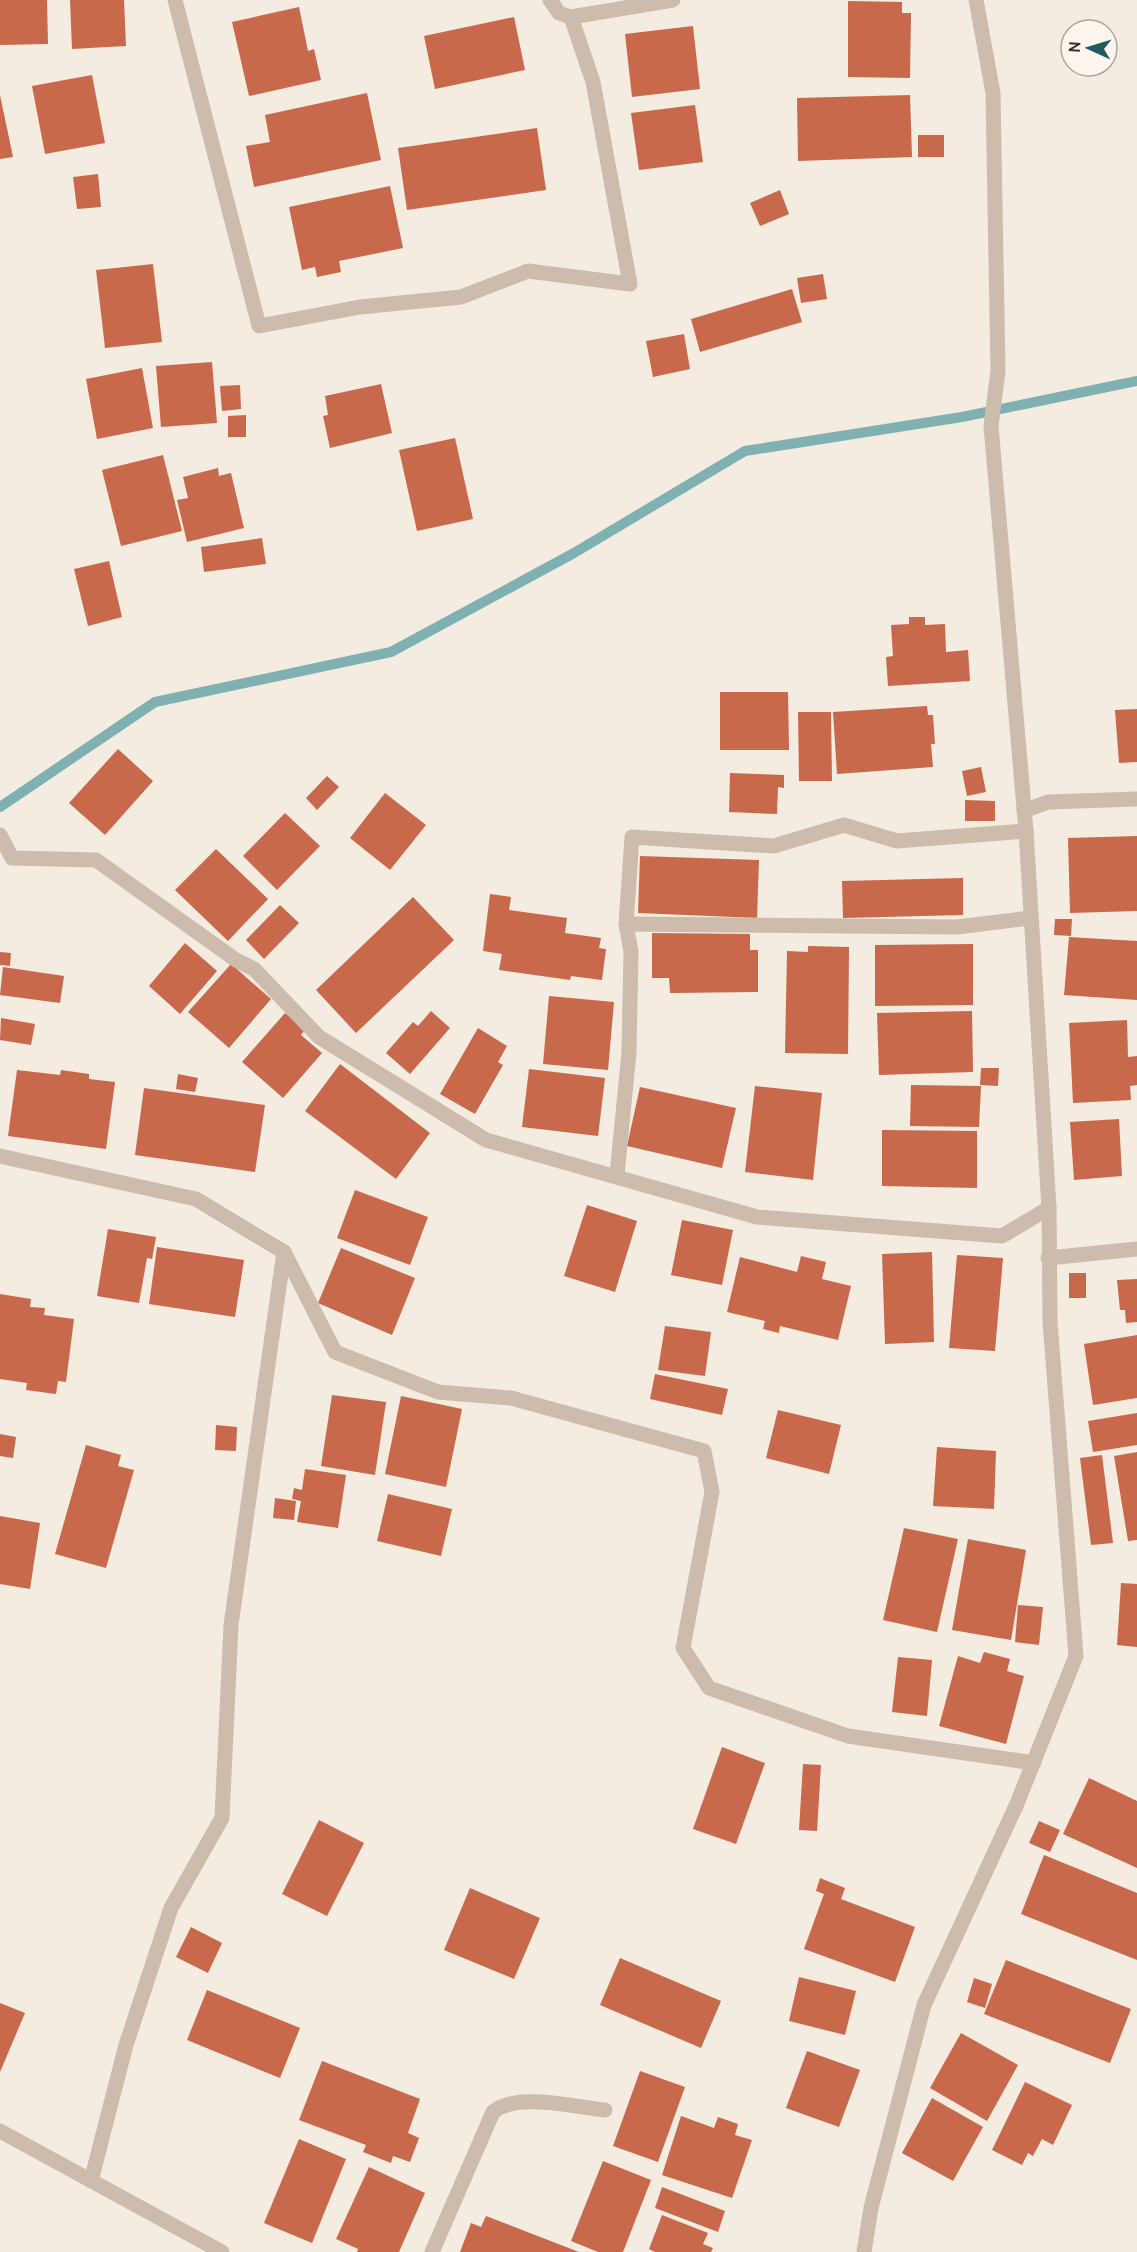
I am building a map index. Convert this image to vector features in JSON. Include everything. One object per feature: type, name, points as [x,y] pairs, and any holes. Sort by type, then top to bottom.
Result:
[{"type":"street","points":[[176,0],[259,326],[360,307],[461,297],[528,271],[630,284],[593,82],[571,17]]},
{"type":"street","points":[[550,0],[559,13],[571,17],[674,0]]},
{"type":"street","points":[[864,2252],[871,2208],[924,2005],[1034,1764],[1076,1656],[1050,1322],[1049,1208],[1026,831],[1011,679],[991,426],[998,371],[993,93],[976,0]]},
{"type":"street","points":[[1024,811],[1048,802],[1137,799]]},
{"type":"street","points":[[617,1175],[629,1052],[631,952],[626,924],[632,837],[774,846],[844,825],[897,842],[1026,831]]},
{"type":"street","points":[[0,835],[12,858],[96,860],[236,960],[254,969],[319,1036],[486,1140],[617,1175],[757,1217],[1002,1236],[1049,1208]]},
{"type":"street","points":[[626,924],[957,927],[1030,918]]},
{"type":"street","points":[[0,1156],[195,1200],[284,1252],[335,1352],[438,1392],[511,1398],[704,1451],[712,1491],[683,1648],[709,1688],[848,1737],[1034,1764]]},
{"type":"street","points":[[1048,1258],[1137,1250]]},
{"type":"street","points":[[91,2181],[126,2045],[171,1908],[222,1818],[231,1625],[284,1252]]},
{"type":"street","points":[[432,2252],[493,2112],[502,2105],[517,2101],[606,2110]]},
{"type":"street","points":[[0,2131],[222,2252]]},
{"type":"building","points":[[0,0],[47,0],[48,44],[0,45]]},
{"type":"building","points":[[70,0],[124,0],[126,46],[72,49]]},
{"type":"building","points":[[848,1],[902,2],[902,13],[911,13],[910,78],[848,77]]},
{"type":"building","points":[[299,7],[308,51],[314,49],[321,80],[249,96],[232,22]]},
{"type":"building","points":[[514,17],[525,70],[435,89],[424,36]]},
{"type":"building","points":[[693,26],[700,89],[632,97],[625,34]]},
{"type":"building","points":[[92,75],[105,143],[45,154],[32,86]]},
{"type":"building","points":[[367,93],[381,160],[254,187],[246,146],[270,142],[265,115]]},
{"type":"building","points":[[0,95],[13,157],[0,159]]},
{"type":"building","points":[[910,95],[912,157],[798,161],[797,98]]},
{"type":"building","points":[[695,105],[703,162],[639,170],[631,113]]},
{"type":"building","points":[[537,128],[546,190],[407,210],[398,148]]},
{"type":"building","points":[[918,135],[944,135],[944,157],[918,157]]},
{"type":"building","points":[[98,174],[101,207],[77,209],[73,177]]},
{"type":"building","points":[[390,186],[403,248],[339,261],[341,272],[317,277],[315,267],[302,270],[289,207]]},
{"type":"building","points":[[780,190],[789,214],[760,226],[750,203]]},
{"type":"building","points":[[153,264],[162,342],[105,348],[96,270]]},
{"type":"building","points":[[823,274],[827,299],[801,303],[797,278]]},
{"type":"building","points":[[792,289],[802,322],[700,352],[691,319]]},
{"type":"building","points":[[684,334],[690,369],[653,377],[646,341]]},
{"type":"building","points":[[212,362],[217,423],[161,427],[156,366]]},
{"type":"building","points":[[142,368],[153,428],[97,439],[86,379]]},
{"type":"building","points":[[381,384],[392,433],[330,448],[323,416],[328,415],[325,396]]},
{"type":"building","points":[[240,385],[241,409],[222,411],[220,386]]},
{"type":"building","points":[[246,415],[246,437],[228,437],[228,416]]},
{"type":"building","points":[[455,438],[473,519],[417,531],[399,450]]},
{"type":"building","points":[[163,455],[182,531],[121,546],[102,470]]},
{"type":"building","points":[[218,468],[219,476],[231,473],[244,528],[187,542],[177,500],[188,498],[183,477]]},
{"type":"building","points":[[262,538],[266,564],[204,572],[201,547]]},
{"type":"building","points":[[109,561],[122,617],[88,626],[74,569]]},
{"type":"building","points":[[909,617],[925,617],[925,625],[945,624],[946,652],[968,650],[970,681],[888,686],[886,657],[893,656],[891,625],[909,624]]},
{"type":"building","points":[[720,692],[788,692],[789,750],[720,750]]},
{"type":"building","points":[[927,706],[928,715],[933,715],[935,744],[931,744],[933,767],[837,774],[833,712]]},
{"type":"building","points":[[1137,709],[1137,762],[1119,763],[1115,710]]},
{"type":"building","points":[[798,712],[831,712],[832,781],[799,781]]},
{"type":"building","points":[[118,749],[153,781],[105,835],[69,803]]},
{"type":"building","points":[[981,767],[986,792],[967,796],[962,771]]},
{"type":"building","points":[[730,773],[784,775],[784,788],[778,787],[777,814],[729,812]]},
{"type":"building","points":[[327,776],[339,787],[317,810],[306,798]]},
{"type":"building","points":[[385,793],[426,825],[390,870],[350,838]]},
{"type":"building","points":[[965,800],[995,801],[995,821],[965,821]]},
{"type":"building","points":[[285,813],[320,846],[277,890],[243,856]]},
{"type":"building","points":[[1137,836],[1137,911],[1070,913],[1068,838]]},
{"type":"building","points":[[216,849],[268,899],[228,941],[175,890]]},
{"type":"building","points":[[640,856],[759,860],[757,918],[638,913]]},
{"type":"building","points":[[963,878],[963,915],[843,918],[842,881]]},
{"type":"building","points":[[490,894],[511,897],[509,910],[567,918],[565,933],[601,938],[599,948],[606,949],[602,980],[571,976],[570,980],[499,970],[502,954],[483,951]]},
{"type":"building","points":[[413,897],[454,940],[356,1033],[316,990]]},
{"type":"building","points":[[280,905],[299,923],[264,959],[246,940]]},
{"type":"building","points":[[1055,919],[1072,919],[1071,936],[1054,935]]},
{"type":"building","points":[[652,933],[750,934],[750,950],[758,950],[758,992],[670,993],[669,978],[652,978]]},
{"type":"building","points":[[1069,937],[1137,941],[1137,1000],[1064,995]]},
{"type":"building","points":[[185,943],[217,971],[180,1014],[149,986]]},
{"type":"building","points":[[973,944],[973,1005],[875,1006],[875,945]]},
{"type":"building","points":[[808,946],[849,947],[848,1054],[785,1053],[787,951],[808,952]]},
{"type":"building","points":[[0,952],[11,953],[10,966],[0,965]]},
{"type":"building","points":[[231,964],[271,999],[229,1048],[188,1012]]},
{"type":"building","points":[[3,967],[64,976],[60,1003],[0,995]]},
{"type":"building","points":[[549,996],[614,1002],[608,1070],[543,1064]]},
{"type":"building","points":[[431,1011],[450,1028],[410,1074],[386,1053],[413,1022],[418,1026]]},
{"type":"building","points":[[972,1011],[973,1072],[879,1075],[877,1013]]},
{"type":"building","points":[[285,1013],[305,1030],[301,1035],[322,1053],[283,1098],[242,1062]]},
{"type":"building","points":[[1,1018],[35,1024],[31,1045],[0,1040]]},
{"type":"building","points":[[1127,1020],[1128,1057],[1137,1056],[1137,1085],[1130,1086],[1131,1100],[1073,1103],[1069,1023]]},
{"type":"building","points":[[478,1028],[507,1046],[498,1062],[503,1065],[475,1114],[440,1094]]},
{"type":"building","points":[[340,1064],[430,1133],[396,1179],[305,1111]]},
{"type":"building","points":[[981,1068],[999,1068],[998,1086],[980,1085]]},
{"type":"building","points":[[529,1069],[605,1078],[598,1136],[522,1127]]},
{"type":"building","points":[[17,1070],[60,1075],[61,1070],[89,1074],[89,1079],[115,1082],[106,1149],[8,1136]]},
{"type":"building","points":[[178,1074],[198,1078],[195,1092],[176,1089]]},
{"type":"building","points":[[911,1085],[981,1086],[979,1127],[910,1126]]},
{"type":"building","points":[[755,1086],[822,1093],[813,1180],[745,1172]]},
{"type":"building","points":[[640,1087],[736,1108],[722,1168],[627,1146]]},
{"type":"building","points":[[144,1088],[265,1105],[255,1172],[135,1155]]},
{"type":"building","points":[[1119,1119],[1122,1176],[1074,1180],[1070,1122]]},
{"type":"building","points":[[882,1130],[977,1131],[977,1188],[882,1186]]},
{"type":"building","points":[[355,1190],[428,1217],[410,1265],[337,1238]]},
{"type":"building","points":[[587,1205],[637,1221],[615,1292],[564,1276]]},
{"type":"building","points":[[682,1220],[733,1230],[722,1285],[671,1275]]},
{"type":"building","points":[[108,1229],[156,1237],[152,1259],[147,1258],[139,1303],[97,1296]]},
{"type":"building","points":[[157,1247],[244,1260],[235,1317],[149,1304]]},
{"type":"building","points":[[341,1248],[415,1278],[392,1335],[318,1303]]},
{"type":"building","points":[[932,1252],[934,1342],[885,1344],[882,1254]]},
{"type":"building","points":[[957,1255],[1003,1258],[995,1351],[949,1348]]},
{"type":"building","points":[[801,1256],[826,1262],[822,1279],[851,1286],[838,1340],[780,1326],[779,1333],[763,1329],[765,1321],[727,1312],[740,1257],[797,1272]]},
{"type":"building","points":[[1069,1273],[1086,1273],[1086,1298],[1069,1298]]},
{"type":"building","points":[[1137,1279],[1137,1322],[1126,1323],[1125,1310],[1120,1310],[1117,1280]]},
{"type":"building","points":[[0,1294],[31,1299],[30,1307],[45,1308],[44,1315],[74,1319],[66,1382],[58,1381],[56,1394],[26,1390],[27,1383],[0,1379]]},
{"type":"building","points":[[665,1326],[711,1332],[705,1376],[658,1370]]},
{"type":"building","points":[[1137,1335],[1137,1398],[1093,1405],[1084,1344]]},
{"type":"building","points":[[655,1374],[728,1389],[722,1415],[650,1399]]},
{"type":"building","points":[[332,1395],[386,1402],[375,1475],[321,1466]]},
{"type":"building","points":[[401,1396],[462,1409],[446,1487],[385,1474]]},
{"type":"building","points":[[778,1410],[841,1425],[829,1474],[766,1458]]},
{"type":"building","points":[[1137,1413],[1137,1445],[1093,1452],[1088,1421]]},
{"type":"building","points":[[216,1425],[237,1427],[236,1451],[215,1450]]},
{"type":"building","points":[[0,1434],[16,1437],[13,1458],[0,1456]]},
{"type":"building","points":[[86,1445],[121,1455],[118,1466],[134,1470],[106,1568],[55,1554]]},
{"type":"building","points":[[937,1447],[996,1451],[994,1509],[933,1506]]},
{"type":"building","points":[[1137,1452],[1137,1540],[1128,1541],[1114,1456]]},
{"type":"building","points":[[1102,1455],[1113,1543],[1091,1545],[1080,1458]]},
{"type":"building","points":[[305,1469],[346,1475],[338,1528],[297,1522],[301,1501],[292,1499],[294,1488],[302,1490]]},
{"type":"building","points":[[388,1494],[452,1509],[441,1556],[377,1541]]},
{"type":"building","points":[[275,1498],[296,1501],[294,1520],[273,1518]]},
{"type":"building","points":[[0,1516],[40,1523],[30,1589],[0,1584]]},
{"type":"building","points":[[904,1528],[958,1539],[937,1632],[883,1620]]},
{"type":"building","points":[[968,1539],[1026,1550],[1011,1640],[952,1630]]},
{"type":"building","points":[[1121,1583],[1137,1584],[1137,1647],[1117,1645]]},
{"type":"building","points":[[1018,1605],[1043,1607],[1039,1645],[1015,1642]]},
{"type":"building","points":[[984,1652],[1010,1659],[1007,1671],[1024,1676],[1006,1744],[939,1726],[958,1656],[980,1663]]},
{"type":"building","points":[[898,1657],[932,1660],[927,1716],[892,1712]]},
{"type":"building","points":[[722,1747],[765,1763],[736,1844],[693,1829]]},
{"type":"building","points":[[803,1764],[821,1765],[817,1831],[799,1830]]},
{"type":"building","points":[[1089,1778],[1137,1801],[1137,1868],[1063,1834]]},
{"type":"building","points":[[319,1820],[364,1843],[327,1916],[282,1894]]},
{"type":"building","points":[[1039,1821],[1060,1830],[1050,1852],[1029,1843]]},
{"type":"building","points":[[1044,1855],[1137,1893],[1137,1960],[1021,1914]]},
{"type":"building","points":[[820,1878],[845,1888],[841,1899],[915,1927],[895,1982],[804,1949],[824,1894],[816,1891]]},
{"type":"building","points":[[470,1888],[540,1918],[514,1979],[444,1950]]},
{"type":"building","points":[[191,1927],[222,1943],[208,1973],[176,1957]]},
{"type":"building","points":[[620,1958],[721,2001],[701,2048],[600,2005]]},
{"type":"building","points":[[1006,1960],[1131,2009],[1110,2063],[984,2014]]},
{"type":"building","points":[[799,1977],[856,1991],[845,2035],[789,2021]]},
{"type":"building","points":[[974,1978],[992,1984],[985,2008],[967,2002]]},
{"type":"building","points":[[207,1990],[300,2028],[280,2078],[187,2040]]},
{"type":"building","points":[[0,2003],[25,2013],[0,2072]]},
{"type":"building","points":[[961,2033],[1018,2065],[987,2121],[930,2088]]},
{"type":"building","points":[[807,2051],[860,2070],[839,2127],[786,2108]]},
{"type":"building","points":[[322,2061],[420,2099],[408,2133],[419,2138],[410,2162],[393,2156],[391,2163],[363,2152],[366,2145],[299,2120]]},
{"type":"building","points":[[640,2071],[685,2087],[658,2162],[613,2146]]},
{"type":"building","points":[[1025,2082],[1072,2105],[1053,2145],[1042,2139],[1033,2156],[1028,2153],[1022,2165],[992,2150]]},
{"type":"building","points":[[932,2098],[983,2127],[953,2181],[902,2153]]},
{"type":"building","points":[[681,2116],[714,2128],[718,2117],[738,2124],[735,2135],[752,2140],[732,2198],[662,2175]]},
{"type":"building","points":[[299,2139],[346,2159],[312,2243],[264,2223]]},
{"type":"building","points":[[603,2161],[651,2180],[623,2252],[598,2252],[571,2241]]},
{"type":"building","points":[[369,2167],[425,2193],[399,2252],[357,2252],[358,2249],[336,2239]]},
{"type":"building","points":[[662,2187],[725,2211],[718,2232],[655,2208]]},
{"type":"building","points":[[662,2215],[708,2233],[703,2244],[713,2248],[711,2252],[655,2252],[649,2249]]},
{"type":"building","points":[[486,2216],[579,2252],[460,2252],[471,2223],[481,2227]]},
{"type":"waterway","points":[[0,807],[155,702],[391,652],[574,553],[745,451],[962,417],[1137,381]]}]
